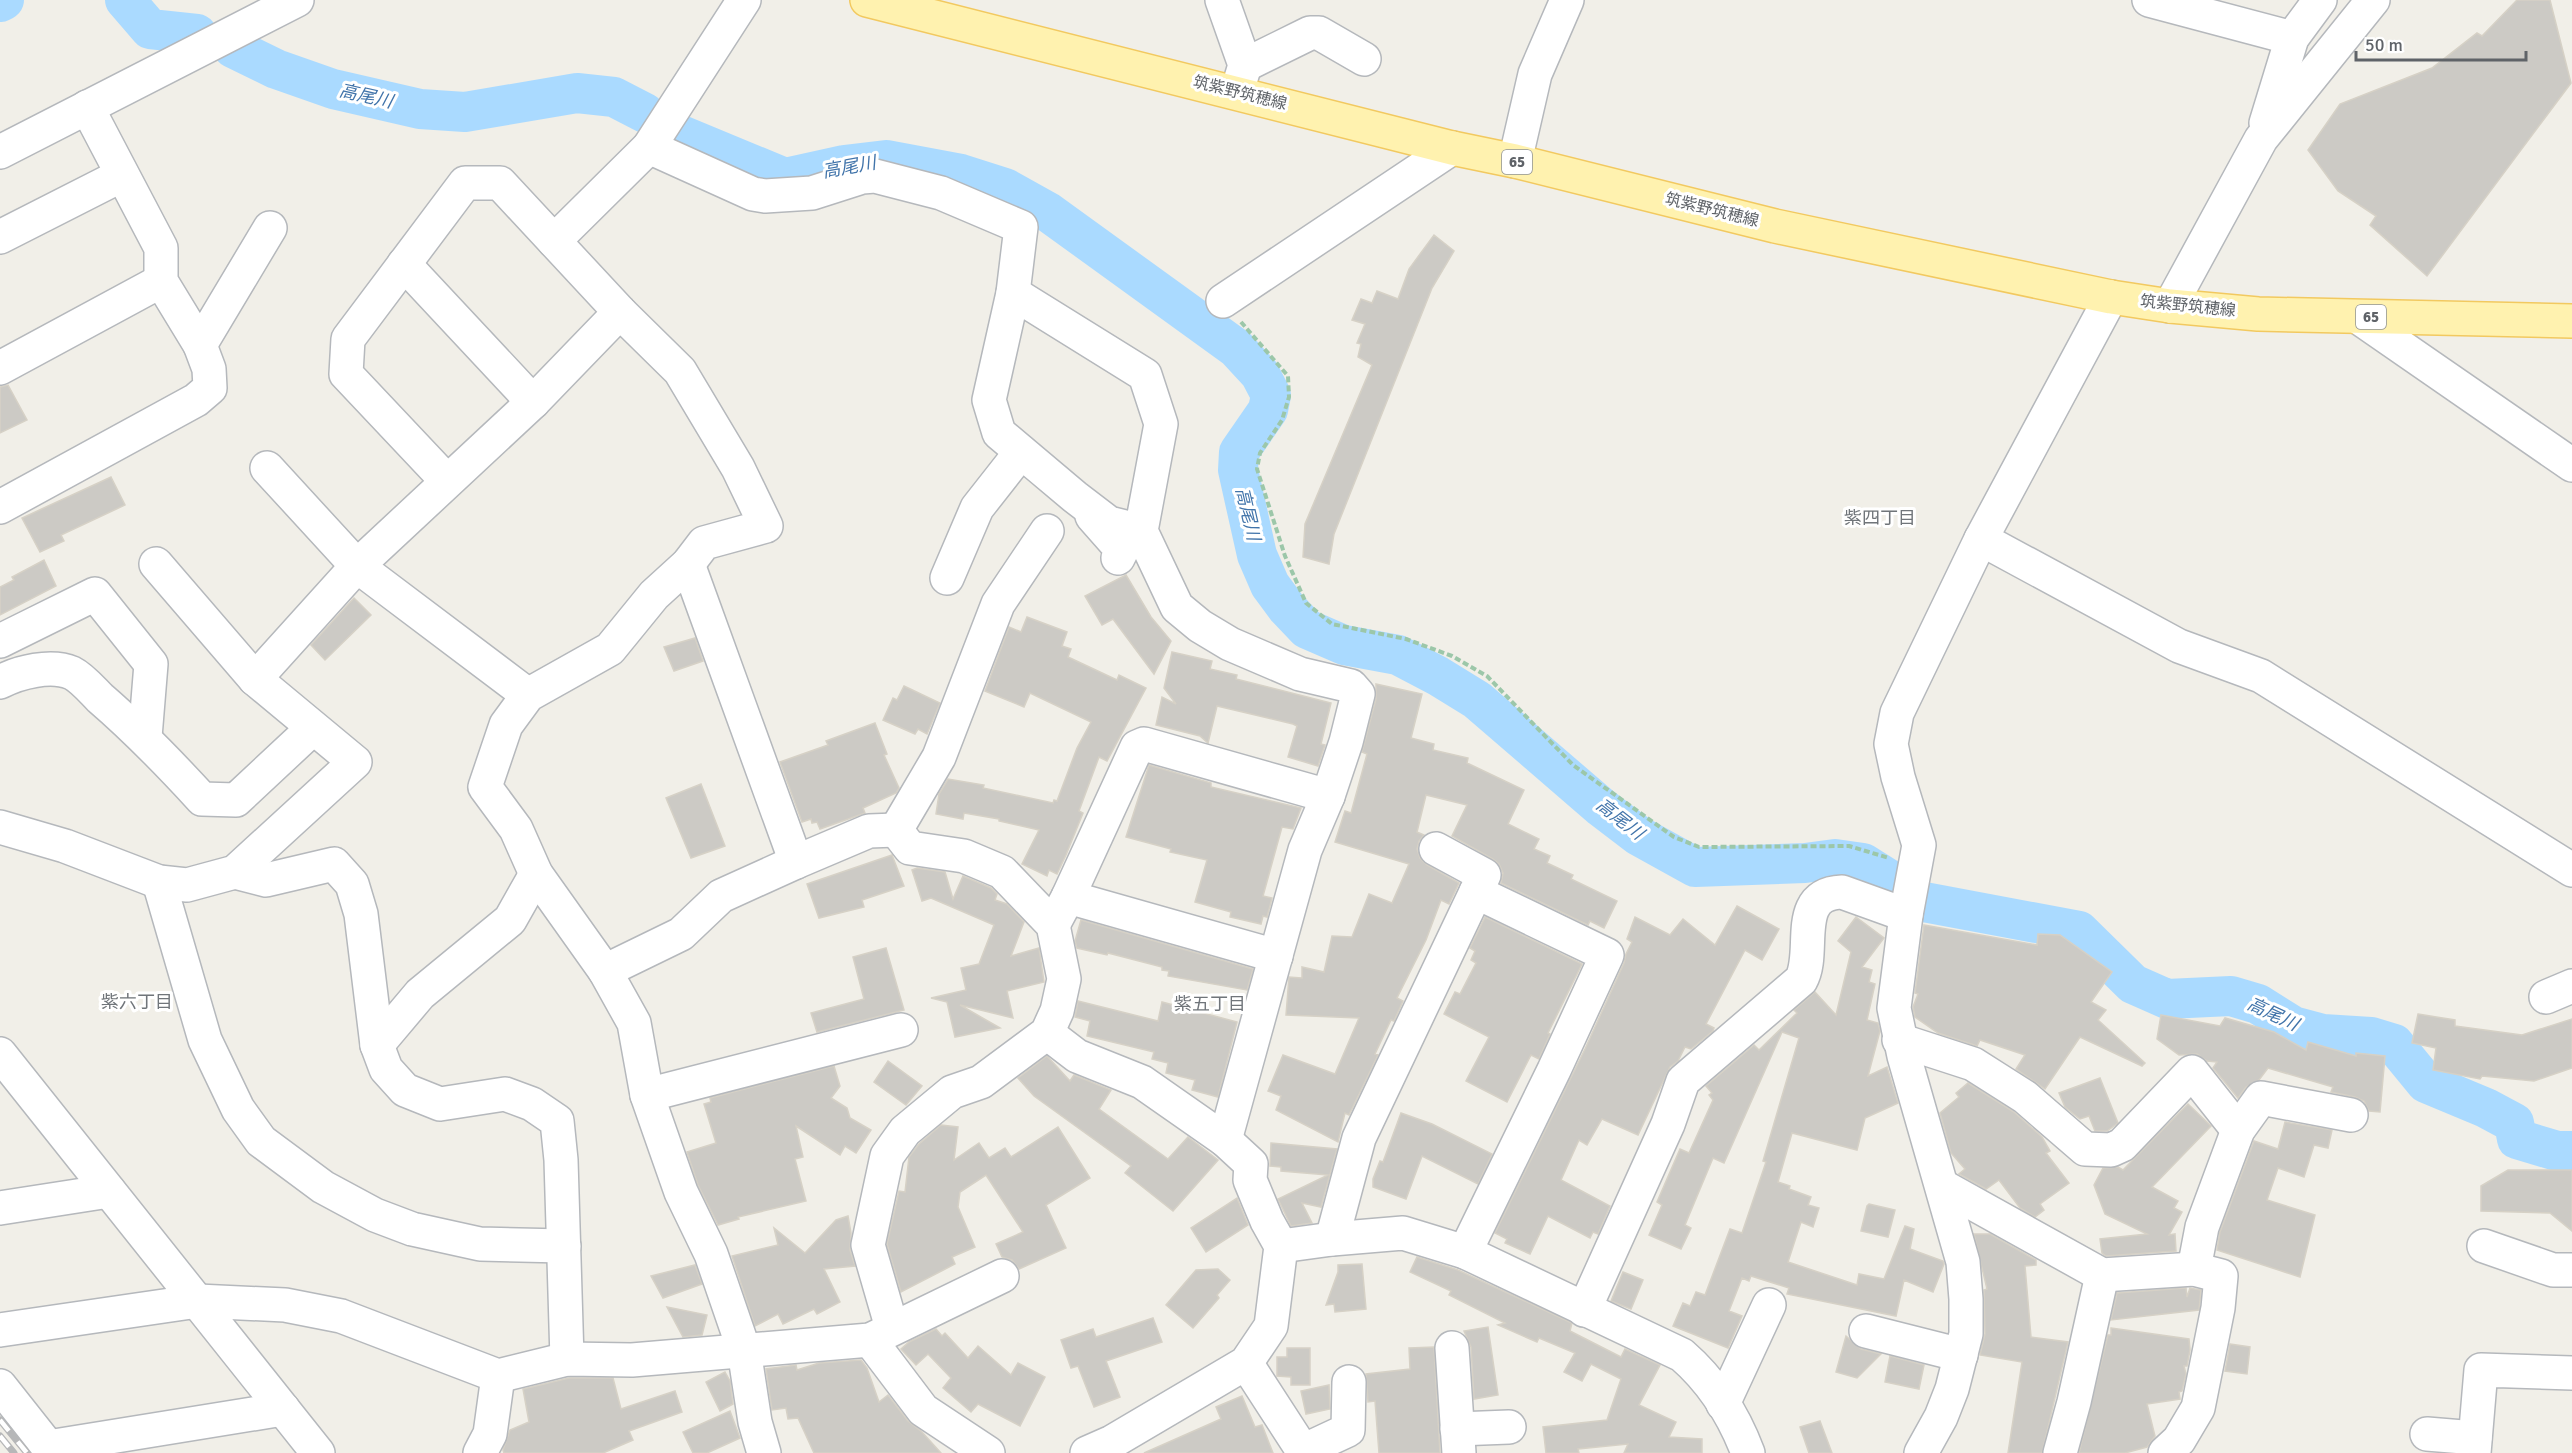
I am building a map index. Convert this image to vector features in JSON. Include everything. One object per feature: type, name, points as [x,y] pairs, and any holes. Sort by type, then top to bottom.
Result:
[{"type":"main road","name":"筑紫野筑穂線","points":[[867,0],[1241,79],[1452,148],[1515,161],[1775,226],[2111,297],[2170,306],[2258,314],[2572,321]]},
{"type":"street","points":[[0,152],[297,0]]},
{"type":"street","points":[[554,241],[649,147],[744,0]]},
{"type":"street","points":[[1222,0],[1241,79],[1310,33],[1319,33],[1364,58]]},
{"type":"street","points":[[1515,161],[1535,74],[1567,0]]},
{"type":"street","points":[[2149,0],[2292,38]]},
{"type":"street","points":[[2261,139],[2292,38],[2320,0]]},
{"type":"street","points":[[2170,306],[2261,139],[2373,0]]},
{"type":"street","points":[[0,507],[196,400],[210,388],[209,369],[200,345],[161,281],[161,248],[87,107]]},
{"type":"street","points":[[649,147],[753,194],[765,196],[812,193],[862,177],[875,176],[941,193],[1021,227],[1013,293],[989,400],[999,433],[1109,523],[1141,531]]},
{"type":"street","points":[[1223,301],[1452,148]]},
{"type":"street","points":[[0,237],[122,175]]},
{"type":"street","points":[[446,480],[346,374],[348,339],[465,183],[500,183],[620,312],[680,371],[738,468],[766,526],[704,543],[688,564],[654,595],[609,649],[528,695],[506,724],[485,787],[516,829],[536,874],[605,971],[634,1023],[647,1095],[681,1192],[711,1254],[744,1350],[755,1422],[764,1453]]},
{"type":"street","points":[[200,345],[270,228]]},
{"type":"street","points":[[404,264],[533,402]]},
{"type":"street","points":[[0,368],[161,281]]},
{"type":"street","points":[[1013,293],[1145,375],[1161,424],[1141,531],[1177,607],[1200,626],[1230,644],[1300,674],[1351,686],[1358,694],[1346,742],[1328,796],[1305,850],[1225,1140]]},
{"type":"street","points":[[1921,1453],[1941,1417],[1952,1389],[1966,1334],[1963,1262],[1899,1040],[1894,1008],[1906,915],[1919,845],[1898,777],[1891,744],[1897,713],[1981,539],[2111,297]]},
{"type":"street","points":[[255,679],[357,566],[446,480],[533,402],[620,312]]},
{"type":"street","points":[[2358,317],[2572,465]]},
{"type":"street","points":[[947,578],[976,508],[1021,452]]},
{"type":"street","points":[[267,468],[357,566],[528,695]]},
{"type":"street","points":[[1075,497],[1122,550],[1118,558]]},
{"type":"street","points":[[896,830],[939,757],[998,604],[1047,531]]},
{"type":"street","points":[[1981,539],[2179,646],[2261,676],[2572,870]]},
{"type":"street","points":[[0,827],[65,846],[159,882],[187,885],[235,872],[355,762],[312,729],[255,679],[156,564]]},
{"type":"street","points":[[688,564],[796,862]]},
{"type":"street","points":[[0,641],[95,594],[151,664],[145,737]]},
{"type":"street","points":[[0,682],[12,675],[31,672],[49,670],[72,673],[145,737],[202,799],[236,800],[312,729]]},
{"type":"street","points":[[988,1453],[923,1410],[881,1334],[868,1245],[887,1156],[905,1131],[952,1092],[981,1082],[1047,1033],[1057,1011],[1064,979],[1061,911],[1137,747],[1144,744],[1328,796]]},
{"type":"street","points":[[605,971],[681,934],[721,896],[869,831],[896,830]]},
{"type":"street","points":[[896,830],[910,848],[964,856],[1002,872],[1061,911],[1276,956]]},
{"type":"street","points":[[1332,1239],[1359,1138],[1484,874],[1436,849]]},
{"type":"street","points":[[235,872],[266,880],[334,864],[352,884],[361,914],[377,1045],[386,1069],[405,1090],[440,1104],[505,1094],[532,1104],[557,1121],[561,1160],[567,1359]]},
{"type":"street","points":[[377,1045],[420,994],[510,920],[536,874]]},
{"type":"street","points":[[159,882],[205,1040],[238,1109],[261,1141],[323,1187],[375,1215],[412,1229],[480,1244],[564,1246]]},
{"type":"street","points":[[1465,1252],[1607,955],[1476,892]]},
{"type":"street","points":[[1584,1310],[1668,1124],[1683,1081],[1801,980],[1805,970],[1808,922],[1816,904],[1832,892],[1842,892],[1906,915]]},
{"type":"street","points":[[647,1095],[901,1030]]},
{"type":"street","points":[[1047,1033],[1077,1056],[1142,1082],[1225,1140],[1251,1164],[1250,1180],[1267,1221],[1281,1246],[1271,1326],[1246,1363],[1104,1450]]},
{"type":"street","points":[[1899,1040],[1973,1064],[2025,1097],[2085,1149],[2111,1150],[2122,1145],[2192,1072],[2238,1130]]},
{"type":"street","points":[[6,1069],[109,1191],[318,1453]]},
{"type":"street","points":[[2194,1269],[2202,1227],[2238,1130],[2261,1098],[2351,1115]]},
{"type":"street","points":[[1942,1186],[2102,1275],[2194,1269],[2221,1276],[2218,1308],[2198,1408],[2179,1440],[2165,1453]]},
{"type":"street","points":[[0,1208],[109,1191]]},
{"type":"street","points":[[1281,1246],[1404,1233],[1465,1252],[1682,1355],[1698,1368],[1723,1404],[1748,1453]]},
{"type":"street","points":[[2484,1246],[2553,1270],[2572,1270]]},
{"type":"street","points":[[2060,1453],[2074,1402],[2102,1275]]},
{"type":"street","points":[[0,1330],[198,1301],[285,1305],[341,1316],[498,1376],[567,1359],[632,1360],[881,1334],[1002,1276]]},
{"type":"street","points":[[1723,1404],[1769,1305]]},
{"type":"street","points":[[1866,1331],[1961,1355]]},
{"type":"street","points":[[1452,1348],[1458,1441],[1509,1427]]},
{"type":"street","points":[[1246,1363],[1303,1451],[1348,1430],[1349,1382]]},
{"type":"street","points":[[2427,1434],[2475,1446],[2481,1370],[2572,1373]]},
{"type":"street","points":[[480,1453],[490,1434],[498,1376]]},
{"type":"street","points":[[0,1386],[50,1450],[283,1409]]},
{"type":"path","points":[[1223,301],[1288,376],[1289,397],[1282,420],[1260,453],[1257,469],[1285,556],[1306,603],[1332,624],[1406,639],[1452,656],[1487,676],[1573,765],[1674,837],[1699,847],[1849,846],[1915,866]]},
{"type":"building","points":[[2517,0],[2550,0],[2571,83],[2427,276],[2370,225],[2376,216],[2338,191],[2308,150],[2340,104],[2432,68],[2477,33],[2482,36]]},
{"type":"building","points":[[1434,235],[1454,251],[1432,288],[1334,534],[1329,564],[1303,557],[1305,524],[1372,365],[1358,357],[1361,344],[1357,343],[1365,324],[1352,320],[1361,299],[1372,303],[1377,291],[1398,299],[1409,269]]},
{"type":"building","points":[[8,385],[27,420],[0,433],[0,387]]},
{"type":"building","points":[[111,477],[125,505],[61,535],[64,541],[40,552],[22,518]]},
{"type":"building","points":[[44,560],[56,586],[0,615],[0,587],[14,580],[12,577]]},
{"type":"building","points":[[1126,575],[1151,617],[1171,641],[1154,674],[1113,619],[1102,625],[1085,596]]},
{"type":"building","points":[[354,598],[371,615],[325,660],[311,645]]},
{"type":"building","points":[[1027,617],[1067,632],[1062,646],[1071,649],[1068,657],[1117,680],[1119,675],[1146,688],[1107,761],[1099,757],[1079,811],[1083,813],[1066,855],[1057,874],[1049,870],[1047,876],[1022,864],[1039,830],[999,821],[999,819],[964,813],[963,819],[936,814],[939,794],[948,779],[984,785],[983,788],[1053,803],[1054,800],[1057,801],[1077,748],[1091,722],[1030,693],[1024,707],[985,691],[1009,627],[1021,632]]},
{"type":"building","points":[[695,638],[703,661],[674,671],[664,647]]},
{"type":"building","points":[[1172,652],[1212,661],[1210,669],[1237,675],[1236,679],[1331,703],[1321,744],[1325,745],[1318,766],[1288,757],[1297,726],[1293,724],[1217,706],[1208,743],[1200,736],[1156,725],[1162,697],[1176,704],[1164,688]]},
{"type":"building","points":[[1376,684],[1422,694],[1411,738],[1434,744],[1433,750],[1468,758],[1467,763],[1524,790],[1508,824],[1539,839],[1534,849],[1550,856],[1547,863],[1573,875],[1571,879],[1617,901],[1604,928],[1590,921],[1588,925],[1501,883],[1503,873],[1499,864],[1452,836],[1467,805],[1426,795],[1417,832],[1424,835],[1417,849],[1420,858],[1427,865],[1459,883],[1449,904],[1441,900],[1426,940],[1397,998],[1403,1001],[1394,1021],[1391,1020],[1375,1054],[1378,1055],[1349,1115],[1345,1113],[1338,1142],[1276,1110],[1281,1096],[1268,1091],[1283,1055],[1335,1074],[1359,1018],[1286,1015],[1289,977],[1302,978],[1302,967],[1324,972],[1332,936],[1352,937],[1369,894],[1392,903],[1409,864],[1335,842],[1345,811],[1351,813],[1367,754],[1362,752],[1376,699]]},
{"type":"building","points":[[904,686],[940,703],[927,734],[918,729],[915,734],[883,720],[893,698],[897,700]]},
{"type":"building","points":[[875,723],[887,754],[884,755],[899,788],[896,793],[863,808],[865,813],[820,829],[817,822],[812,823],[811,819],[802,822],[780,762],[828,745],[826,741]]},
{"type":"building","points":[[1149,765],[1211,783],[1211,787],[1301,808],[1293,829],[1282,827],[1263,896],[1272,898],[1267,917],[1263,916],[1261,924],[1230,917],[1231,912],[1195,902],[1207,860],[1170,852],[1171,849],[1126,837]]},
{"type":"building","points":[[701,784],[725,846],[691,858],[666,798]]},
{"type":"building","points":[[892,855],[904,886],[862,900],[864,907],[819,918],[807,884]]},
{"type":"building","points":[[917,868],[945,872],[953,899],[963,876],[991,888],[997,894],[995,900],[1007,904],[1024,922],[1011,956],[1039,948],[1044,982],[1007,991],[1013,1018],[960,1005],[1000,1028],[955,1037],[947,1002],[931,998],[966,990],[961,968],[979,964],[994,925],[931,898],[922,901],[912,870]]},
{"type":"building","points":[[1737,906],[1779,929],[1762,960],[1745,950],[1706,1024],[1714,1028],[1713,1031],[1691,1049],[1685,1047],[1678,1061],[1670,1067],[1638,1135],[1602,1119],[1587,1145],[1579,1140],[1561,1180],[1610,1206],[1598,1234],[1593,1232],[1590,1238],[1548,1216],[1530,1254],[1505,1243],[1507,1239],[1495,1233],[1585,1049],[1624,963],[1632,942],[1627,939],[1635,917],[1670,935],[1683,919],[1715,945]]},
{"type":"building","points":[[1485,917],[1582,964],[1548,1033],[1550,1034],[1539,1059],[1531,1055],[1507,1102],[1466,1081],[1489,1037],[1444,1014],[1455,992],[1460,994],[1476,963],[1471,960],[1475,951],[1470,948]]},
{"type":"building","points":[[1856,917],[1884,938],[1862,967],[1872,970],[1869,982],[1875,984],[1867,1020],[1878,1023],[1880,1031],[1868,1076],[1887,1067],[1898,1103],[1865,1118],[1857,1150],[1792,1133],[1778,1182],[1790,1186],[1789,1189],[1811,1197],[1808,1205],[1819,1208],[1813,1227],[1801,1222],[1788,1262],[1857,1285],[1859,1274],[1884,1279],[1905,1226],[1914,1229],[1910,1249],[1943,1261],[1944,1264],[1933,1292],[1904,1280],[1896,1316],[1787,1294],[1789,1288],[1751,1276],[1749,1281],[1742,1278],[1729,1311],[1742,1316],[1728,1348],[1673,1326],[1683,1303],[1690,1306],[1696,1292],[1705,1295],[1730,1229],[1742,1233],[1766,1162],[1763,1161],[1799,1038],[1782,1032],[1724,1163],[1713,1158],[1685,1225],[1691,1228],[1681,1249],[1649,1235],[1662,1205],[1657,1202],[1680,1149],[1689,1153],[1713,1100],[1709,1095],[1712,1093],[1706,1086],[1754,1045],[1759,1050],[1797,1013],[1794,1010],[1815,992],[1836,1015],[1851,952],[1838,941]]},
{"type":"building","points":[[1081,920],[1253,969],[1247,990],[1168,976],[1169,971],[1162,970],[1162,967],[1108,953],[1107,955],[1077,948],[1075,941]]},
{"type":"building","points":[[1924,925],[2037,945],[2038,934],[2060,935],[2112,972],[2091,1002],[2106,1010],[2098,1020],[2145,1063],[2142,1066],[2080,1037],[2045,1089],[2016,1069],[2025,1055],[1980,1040],[1977,1046],[1938,1033],[1915,1017],[1913,1007],[1918,994],[1915,993]]},
{"type":"building","points":[[886,948],[904,1010],[817,1032],[811,1013],[864,999],[853,957]]},
{"type":"building","points":[[1078,1001],[1158,1021],[1162,1002],[1237,1022],[1218,1097],[1192,1090],[1195,1080],[1166,1073],[1168,1063],[1152,1059],[1154,1052],[1087,1036],[1090,1021],[1075,1017]]},
{"type":"building","points":[[2418,1014],[2455,1020],[2455,1026],[2522,1035],[2572,1019],[2572,1068],[2534,1081],[2482,1076],[2480,1079],[2433,1070],[2436,1048],[2412,1043]]},
{"type":"building","points":[[2161,1015],[2220,1026],[2225,1018],[2274,1032],[2306,1050],[2308,1042],[2356,1056],[2356,1053],[2385,1056],[2380,1112],[2369,1111],[2364,1101],[2355,1097],[2331,1092],[2333,1087],[2268,1068],[2259,1080],[2246,1087],[2238,1098],[2213,1068],[2217,1062],[2207,1061],[2197,1054],[2179,1055],[2157,1039]]},
{"type":"building","points":[[1047,1056],[1070,1081],[1074,1075],[1111,1090],[1099,1109],[1168,1159],[1188,1137],[1218,1160],[1173,1211],[1125,1173],[1131,1166],[1034,1096],[1018,1078]]},
{"type":"building","points":[[888,1061],[922,1086],[906,1105],[874,1082]]},
{"type":"building","points":[[834,1066],[840,1086],[831,1098],[847,1108],[850,1118],[871,1130],[856,1153],[845,1146],[840,1155],[796,1126],[803,1157],[795,1159],[806,1201],[738,1217],[739,1219],[718,1225],[698,1185],[687,1152],[716,1143],[704,1104],[711,1102],[710,1098]]},
{"type":"building","points":[[2100,1078],[2118,1123],[2107,1131],[2095,1131],[2089,1116],[2080,1119],[2065,1107],[2059,1093]]},
{"type":"building","points":[[1968,1083],[2014,1112],[2042,1137],[2050,1151],[2046,1153],[2069,1183],[2040,1204],[2044,1210],[2035,1217],[2020,1208],[1999,1180],[1986,1189],[1959,1174],[1965,1169],[1951,1153],[1940,1113],[1959,1097],[1956,1093]]},
{"type":"building","points":[[2188,1104],[2211,1126],[2152,1187],[2178,1201],[2174,1208],[2182,1212],[2169,1235],[2175,1234],[2176,1251],[2106,1256],[2102,1253],[2100,1239],[2147,1234],[2105,1214],[2094,1185],[2103,1168],[2118,1167],[2123,1170]]},
{"type":"building","points":[[1401,1113],[1432,1124],[1492,1154],[1478,1184],[1422,1156],[1406,1199],[1373,1187],[1373,1179],[1380,1161],[1383,1162]]},
{"type":"building","points":[[2285,1122],[2332,1130],[2328,1148],[2314,1145],[2304,1177],[2278,1168],[2267,1200],[2315,1215],[2300,1277],[2217,1250],[2220,1232],[2254,1141],[2278,1149]]},
{"type":"building","points":[[941,1125],[958,1127],[954,1160],[979,1143],[989,1158],[1005,1148],[1011,1157],[1058,1127],[1090,1178],[1046,1205],[1066,1248],[1019,1269],[1012,1260],[1002,1257],[996,1244],[1023,1232],[986,1175],[960,1192],[958,1207],[975,1247],[952,1257],[955,1264],[901,1292],[887,1244],[899,1191],[905,1192],[909,1157],[919,1144]]},
{"type":"building","points":[[1271,1143],[1337,1149],[1321,1207],[1302,1203],[1312,1223],[1291,1226],[1278,1199],[1328,1175],[1281,1171],[1281,1167],[1270,1166]]},
{"type":"building","points":[[2508,1170],[2572,1170],[2572,1231],[2550,1213],[2481,1211],[2481,1186]]},
{"type":"building","points":[[1237,1198],[1248,1225],[1206,1252],[1191,1228]]},
{"type":"building","points":[[1869,1204],[1895,1210],[1888,1237],[1861,1231]]},
{"type":"building","points":[[848,1216],[851,1233],[850,1250],[855,1266],[824,1269],[840,1302],[817,1314],[814,1309],[783,1324],[778,1314],[755,1326],[732,1256],[778,1245],[774,1228],[805,1253],[836,1220]]},
{"type":"building","points":[[1974,1234],[1990,1234],[2036,1260],[2036,1265],[2025,1266],[2031,1337],[2068,1342],[2042,1453],[2008,1453],[2022,1362],[1980,1355],[1985,1334],[1984,1290],[1987,1289]]},
{"type":"building","points":[[1417,1257],[1458,1270],[1572,1323],[1570,1331],[1621,1357],[1625,1349],[1660,1365],[1639,1405],[1676,1422],[1669,1437],[1702,1439],[1702,1453],[1624,1453],[1628,1444],[1578,1449],[1579,1453],[1546,1453],[1543,1427],[1607,1420],[1621,1379],[1591,1364],[1582,1381],[1564,1372],[1575,1353],[1539,1338],[1537,1342],[1498,1325],[1505,1323],[1449,1295],[1451,1291],[1410,1272]]},
{"type":"building","points":[[1362,1264],[1366,1309],[1335,1312],[1334,1304],[1326,1305],[1338,1272],[1338,1265]]},
{"type":"building","points":[[695,1265],[702,1284],[663,1298],[651,1276]]},
{"type":"building","points":[[1218,1269],[1230,1280],[1217,1295],[1219,1298],[1193,1328],[1166,1305],[1196,1270]]},
{"type":"building","points":[[1623,1272],[1643,1280],[1631,1309],[1611,1301]]},
{"type":"building","points":[[2186,1288],[2187,1297],[2190,1288],[2201,1290],[2199,1310],[2111,1320],[2117,1293]]},
{"type":"building","points":[[667,1307],[707,1315],[702,1335],[683,1337]]},
{"type":"building","points":[[1153,1318],[1162,1342],[1106,1361],[1120,1397],[1094,1407],[1078,1366],[1071,1368],[1061,1340],[1093,1329],[1096,1337]]},
{"type":"building","points":[[1488,1327],[1498,1395],[1474,1399],[1471,1347],[1464,1331]]},
{"type":"building","points":[[2111,1328],[2189,1339],[2190,1350],[2187,1366],[2184,1366],[2186,1374],[2182,1391],[2179,1392],[2180,1399],[2147,1404],[2155,1436],[2147,1447],[2125,1453],[2079,1453],[2108,1335],[2111,1335]]},
{"type":"building","points":[[936,1329],[942,1336],[945,1333],[968,1358],[978,1346],[1011,1375],[1018,1363],[1045,1377],[1020,1426],[978,1404],[971,1412],[943,1388],[951,1378],[928,1354],[916,1365],[901,1349],[909,1342]]},
{"type":"building","points":[[1846,1336],[1861,1349],[1881,1354],[1857,1378],[1836,1372]]},
{"type":"building","points":[[2230,1344],[2250,1347],[2247,1374],[2225,1371]]},
{"type":"building","points":[[1434,1347],[1440,1453],[1379,1453],[1375,1401],[1368,1402],[1366,1374],[1410,1369],[1409,1348]]},
{"type":"building","points":[[1287,1348],[1310,1348],[1310,1385],[1291,1385],[1291,1377],[1277,1376],[1277,1357],[1287,1357]]},
{"type":"building","points":[[1890,1356],[1924,1365],[1919,1389],[1885,1382]]},
{"type":"building","points":[[861,1360],[867,1368],[879,1402],[888,1395],[908,1421],[922,1432],[941,1453],[814,1453],[798,1418],[788,1419],[786,1408],[772,1410],[766,1369],[796,1365],[797,1370],[819,1363]]},
{"type":"building","points":[[725,1372],[730,1381],[733,1404],[720,1411],[706,1382]]},
{"type":"building","points":[[569,1378],[613,1378],[621,1409],[675,1391],[682,1412],[629,1431],[633,1440],[603,1453],[504,1453],[510,1430],[529,1422],[523,1389]]},
{"type":"building","points":[[1329,1385],[1330,1409],[1306,1414],[1301,1391]]},
{"type":"building","points":[[1242,1396],[1255,1427],[1262,1425],[1273,1453],[1144,1453],[1221,1419],[1216,1407]]},
{"type":"building","points":[[730,1411],[740,1438],[707,1453],[693,1453],[683,1432]]},
{"type":"building","points":[[1820,1421],[1832,1453],[1809,1453],[1800,1427]]},
{"type":"waterway","name":"高尾川","points":[[0,2],[4,0]]},
{"type":"waterway","name":"高尾川","points":[[125,0],[150,29],[197,34]]},
{"type":"waterway","name":"高尾川","points":[[233,48],[276,69],[333,89],[420,109],[465,112],[577,93],[614,97],[645,113]]},
{"type":"waterway","name":"高尾川","points":[[681,135],[785,178],[844,165],[886,160],[961,174],[1005,188],[1048,212],[1236,348],[1260,374],[1271,395],[1268,410],[1239,452],[1238,470],[1257,555],[1270,585],[1307,629],[1344,645],[1398,655],[1438,676],[1477,700],[1601,807],[1639,836],[1695,867],[1805,863],[1835,859],[1863,863],[1901,887]]},
{"type":"waterway","name":"高尾川","points":[[1924,902],[2079,931],[2133,984],[2167,999],[2231,996],[2258,1004],[2293,1026],[2323,1034],[2371,1037],[2394,1044],[2426,1083],[2486,1108],[2514,1123],[2517,1139],[2557,1151],[2572,1151]]},
{"type":"railway","points":[[0,1420],[27,1453]]},
{"type":"railway","points":[[0,1436],[14,1453]]},
{"type":"district","name":"紫四丁目","points":[[1880,518]]},
{"type":"district","name":"紫六丁目","points":[[137,1002]]},
{"type":"district","name":"紫五丁目","points":[[1210,1004]]}]
